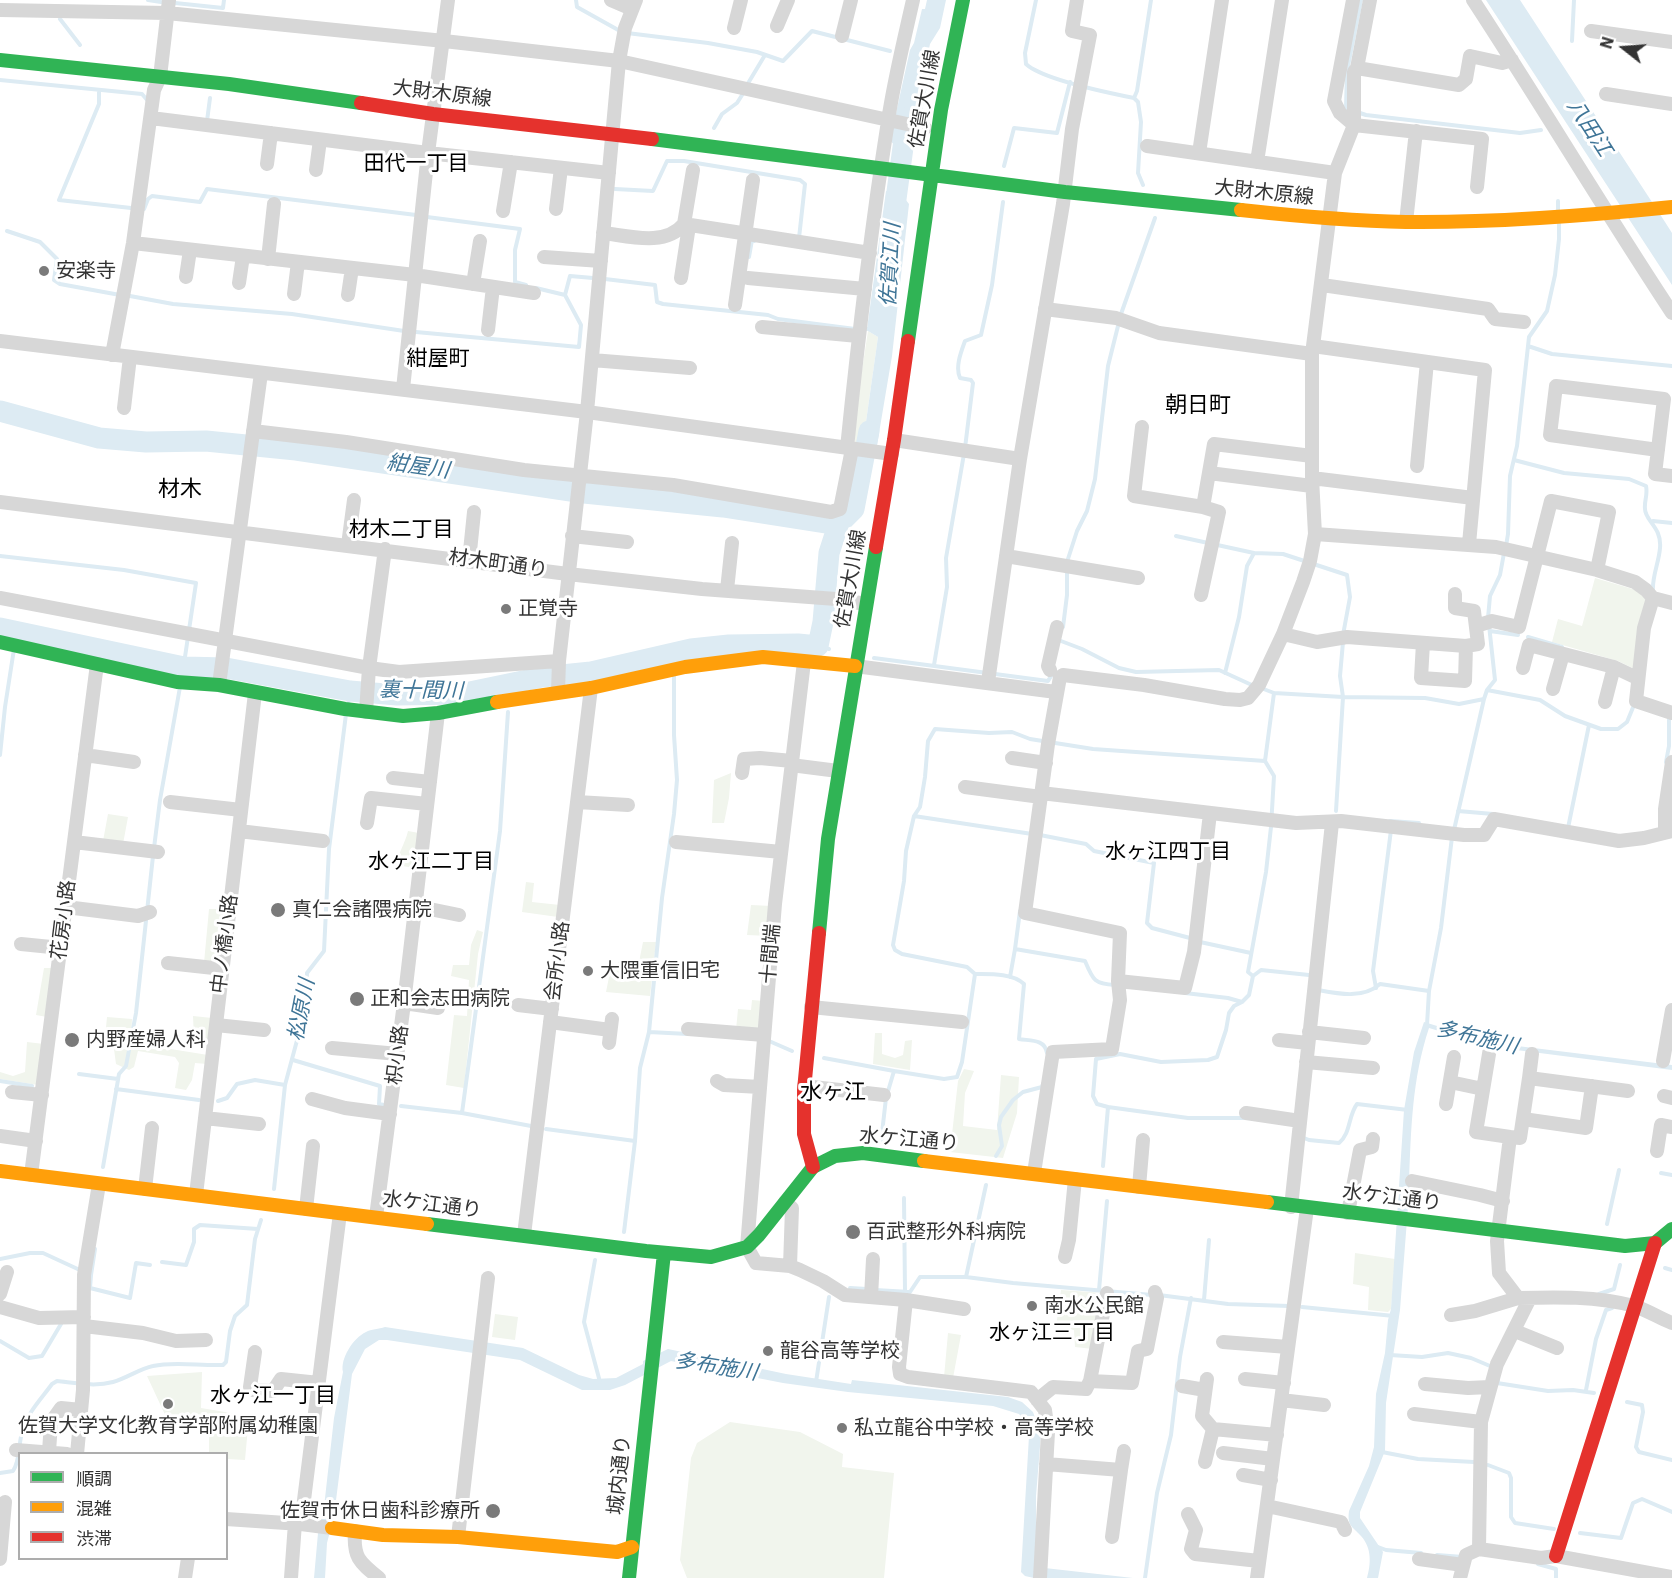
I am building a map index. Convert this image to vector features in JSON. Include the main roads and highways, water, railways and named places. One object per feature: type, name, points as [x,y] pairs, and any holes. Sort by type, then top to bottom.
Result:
[{"type":"water","points":[[927,0],[946,0],[940,28],[930,44],[926,63],[929,77],[916,140],[906,148],[894,145],[890,140],[910,50],[914,43],[922,9],[925,9]]},
{"type":"water","name":"八田江","points":[[1486,0],[1520,0],[1665,222],[1672,233],[1672,285]]},
{"type":"water","points":[[886,191],[902,195],[909,204],[892,356],[877,445],[860,443],[864,436],[878,337],[867,329]]},
{"type":"water","points":[[1424,1022],[1493,1043],[1672,1065],[1672,1070],[1493,1047],[1429,1028],[1419,1066],[1413,1105],[1409,1183],[1412,1185],[1408,1207],[1400,1310],[1386,1403],[1385,1451],[1360,1512],[1360,1518],[1383,1552],[1378,1578],[1367,1578],[1370,1562],[1369,1551],[1365,1541],[1350,1523],[1349,1511],[1369,1466],[1374,1447],[1376,1394],[1391,1309],[1404,1110],[1414,1052]]},
{"type":"water","name":"多布施川","points":[[385,1327],[523,1348],[579,1375],[593,1379],[616,1378],[668,1349],[786,1374],[851,1384],[852,1380],[1008,1397],[1022,1402],[1033,1412],[1041,1434],[1036,1496],[1036,1567],[1133,1578],[1034,1578],[1025,1576],[1021,1572],[1029,1436],[1026,1423],[1019,1414],[993,1406],[848,1392],[783,1383],[671,1361],[625,1385],[610,1390],[582,1390],[520,1360],[379,1340],[365,1349],[352,1374],[334,1516],[327,1543],[325,1578],[314,1578],[318,1533],[324,1507],[334,1418],[344,1361],[348,1349],[356,1339],[370,1330]]},
{"type":"waterway","points":[[148,0],[161,2]]},
{"type":"waterway","points":[[175,3],[223,8],[224,0]]},
{"type":"waterway","points":[[576,0],[577,7],[620,31]]},
{"type":"waterway","points":[[1036,0],[1025,53],[1026,64],[1034,70],[1061,80],[1134,98],[1138,102],[1141,122],[1138,173],[1143,185]]},
{"type":"waterway","points":[[1134,98],[1151,0]]},
{"type":"waterway","points":[[1350,109],[1346,108],[1347,71],[1361,0]]},
{"type":"waterway","points":[[1572,41],[1574,0]]},
{"type":"waterway","points":[[60,19],[80,45]]},
{"type":"waterway","points":[[627,33],[708,43],[757,52],[783,61],[812,31],[890,51]]},
{"type":"waterway","points":[[747,85],[765,55]]},
{"type":"waterway","points":[[0,80],[142,94],[148,101]]},
{"type":"waterway","points":[[1004,166],[1014,128],[1057,133],[1070,82]]},
{"type":"waterway","points":[[99,91],[99,104],[59,200],[131,208]]},
{"type":"waterway","points":[[714,128],[722,114],[737,103],[744,92]]},
{"type":"waterway","points":[[207,121],[210,98]]},
{"type":"waterway","points":[[1357,112],[1366,115],[1520,133],[1541,130]]},
{"type":"waterway","name":"佐賀江川","points":[[893,221],[907,118]]},
{"type":"waterway","points":[[615,189],[653,191],[667,161],[684,161],[800,180],[805,184],[799,238]]},
{"type":"waterway","points":[[144,209],[148,199],[152,196],[200,202],[207,189],[416,215]]},
{"type":"waterway","points":[[1558,201],[1558,212]]},
{"type":"waterway","points":[[934,665],[947,587],[946,558],[965,448],[973,383],[971,380],[960,378],[958,364],[965,341],[981,335],[992,285],[1003,202]]},
{"type":"waterway","points":[[427,217],[520,229],[515,250],[515,282],[526,285]]},
{"type":"waterway","points":[[1067,562],[1077,531],[1087,511],[1095,479],[1108,366],[1121,314],[1155,218]]},
{"type":"waterway","points":[[1506,546],[1510,476],[1517,446],[1529,337],[1547,311],[1555,275],[1559,223]]},
{"type":"waterway","points":[[7,231],[40,242],[57,259],[54,280],[60,284],[120,295]]},
{"type":"waterway","points":[[749,257],[752,240],[754,241]]},
{"type":"waterway","points":[[416,332],[579,347],[581,325],[565,295],[570,276],[593,278]]},
{"type":"waterway","points":[[605,279],[655,285],[657,302],[663,304],[768,315],[778,319],[867,329]]},
{"type":"waterway","points":[[536,288],[565,295]]},
{"type":"waterway","points":[[130,296],[173,304],[292,314],[404,331]]},
{"type":"waterway","points":[[1528,346],[1552,354],[1672,366]]},
{"type":"waterway","name":"紺屋川","points":[[0,411],[99,438],[146,442],[206,441],[296,450],[584,493],[723,507],[838,525]]},
{"type":"waterway","name":"裏十間川","points":[[0,628],[184,667],[226,668],[350,691],[397,695],[460,694],[542,677],[591,672],[691,649],[729,645],[818,646],[823,622],[829,553],[838,525],[854,509],[869,431]]},
{"type":"waterway","points":[[1514,460],[1564,473],[1629,479],[1646,486],[1646,513],[1660,541],[1653,590]]},
{"type":"waterway","points":[[1653,521],[1672,523]]},
{"type":"waterway","points":[[1176,536],[1254,553]]},
{"type":"waterway","points":[[1225,673],[1239,617],[1247,566],[1254,553],[1283,554],[1347,575],[1350,597],[1343,635]]},
{"type":"waterway","points":[[1488,618],[1490,596],[1500,575],[1504,553]]},
{"type":"waterway","points":[[0,556],[124,570],[196,583],[182,677]]},
{"type":"waterway","points":[[1063,627],[1067,569]]},
{"type":"waterway","points":[[1454,830],[1484,699],[1487,690],[1495,680],[1489,625]]},
{"type":"waterway","points":[[1490,631],[1518,635]]},
{"type":"waterway","points":[[1528,637],[1562,647]]},
{"type":"waterway","points":[[1061,641],[1119,668],[1136,672],[1219,670],[1254,686]]},
{"type":"waterway","points":[[1336,811],[1343,697],[1340,676],[1343,642]]},
{"type":"waterway","points":[[818,646],[829,649]]},
{"type":"waterway","points":[[0,755],[14,649]]},
{"type":"waterway","points":[[670,655],[672,666]]},
{"type":"waterway","points":[[874,658],[1048,681],[1053,673]]},
{"type":"waterway","points":[[624,1232],[635,1141],[640,1068],[649,1032],[662,898],[674,814],[677,780],[674,676]]},
{"type":"waterway","points":[[154,848],[180,687]]},
{"type":"waterway","points":[[1261,688],[1274,693],[1425,698],[1459,704],[1484,699]]},
{"type":"waterway","points":[[1487,690],[1540,700],[1565,716],[1601,729],[1618,729],[1627,722],[1634,705]]},
{"type":"waterway","name":"松原川","points":[[348,704],[350,691]]},
{"type":"waterway","points":[[1108,1107],[1097,1104],[1093,1096],[1096,1059],[1120,1054],[1161,1062],[1208,1060],[1217,1057],[1229,1013],[1234,1006],[1249,995],[1253,976],[1248,972],[1266,872],[1271,827],[1274,776],[1265,761],[1274,693]]},
{"type":"waterway","points":[[462,1113],[500,831],[508,712]]},
{"type":"waterway","name":"松原川","points":[[274,1189],[285,1085],[306,1007],[307,973],[324,951],[329,849],[346,714]]},
{"type":"waterway","points":[[1666,762],[1669,746],[1669,717]]},
{"type":"waterway","points":[[1568,828],[1589,725]]},
{"type":"waterway","points":[[975,974],[967,967],[902,954],[895,950],[893,945],[904,881],[906,851],[914,816],[920,807],[928,741],[935,729],[989,733],[1012,732],[1030,739],[1093,749],[1265,761]]},
{"type":"waterway","points":[[1458,811],[1493,814]]},
{"type":"waterway","points":[[914,816],[1032,834]]},
{"type":"waterway","points":[[1390,821],[1419,823]]},
{"type":"waterway","points":[[1376,988],[1373,971],[1391,830]]},
{"type":"waterway","points":[[1040,835],[1086,844],[1094,851],[1154,863],[1147,923],[1152,928],[1190,938]]},
{"type":"waterway","name":"多布施川","points":[[1427,1025],[1429,991],[1441,928],[1452,837]]},
{"type":"waterway","points":[[103,1167],[119,1074],[126,1066],[136,1013],[153,856]]},
{"type":"waterway","points":[[1015,949],[1020,911]]},
{"type":"waterway","points":[[1200,942],[1251,953]]},
{"type":"waterway","points":[[1010,977],[1015,949],[1085,961],[1095,980],[1103,984],[1115,985]]},
{"type":"waterway","points":[[1253,976],[1261,970],[1309,975]]},
{"type":"waterway","points":[[881,1142],[886,1098],[894,1071],[944,1079],[957,1077],[962,1062],[975,974],[1008,976],[1024,984],[1019,1039],[1040,1043],[1046,1048],[1047,1053]]},
{"type":"waterway","points":[[1318,989],[1342,994],[1358,994],[1380,984],[1429,991]]},
{"type":"waterway","points":[[1185,993],[1242,1002]]},
{"type":"waterway","points":[[649,1032],[688,1034]]},
{"type":"waterway","points":[[769,1041],[792,1051]]},
{"type":"waterway","points":[[824,1058],[894,1071]]},
{"type":"waterway","points":[[293,1060],[380,1086],[379,1104],[384,1105]]},
{"type":"waterway","points":[[79,1074],[118,1079]]},
{"type":"waterway","points":[[218,1101],[227,1098],[237,1084],[255,1080],[285,1085]]},
{"type":"waterway","points":[[0,1081],[32,1086]]},
{"type":"waterway","points":[[996,1156],[1002,1146],[999,1125],[1001,1117],[1013,1100],[1023,1092],[1042,1087],[1043,1084]]},
{"type":"waterway","points":[[116,1089],[199,1100]]},
{"type":"waterway","points":[[1304,1138],[1339,1143],[1346,1134],[1357,1104],[1408,1110]]},
{"type":"waterway","points":[[401,1106],[462,1113],[531,1126]]},
{"type":"waterway","points":[[1103,1166],[1108,1107],[1188,1118],[1246,1118]]},
{"type":"waterway","points":[[546,1129],[635,1141]]},
{"type":"waterway","points":[[1607,1224],[1619,1170]]},
{"type":"waterway","points":[[1661,1173],[1672,1175]]},
{"type":"waterway","points":[[966,1277],[986,1185]]},
{"type":"waterway","points":[[904,1198],[905,1292]]},
{"type":"waterway","points":[[1099,1290],[1107,1201]]},
{"type":"waterway","name":"松原川","points":[[18,1452],[25,1423],[52,1384],[57,1381],[99,1384],[113,1382],[153,1366],[223,1365],[226,1362],[230,1331],[235,1316],[247,1305],[255,1239],[261,1220]]},
{"type":"waterway","points":[[162,1262],[186,1265],[194,1242],[194,1229],[200,1225],[258,1229]]},
{"type":"waterway","points":[[1204,1300],[1209,1240]]},
{"type":"waterway","points":[[89,1274],[91,1275],[95,1249]]},
{"type":"waterway","points":[[0,1259],[43,1253],[82,1271]]},
{"type":"waterway","points":[[595,1260],[584,1322],[600,1382]]},
{"type":"waterway","points":[[91,1275],[90,1288],[130,1298],[136,1263],[150,1265]]},
{"type":"waterway","points":[[1599,1294],[1614,1289],[1620,1265]]},
{"type":"waterway","points":[[1665,1268],[1672,1270]]},
{"type":"waterway","points":[[875,1290],[910,1292],[920,1277],[966,1277],[1152,1295]]},
{"type":"waterway","points":[[850,1288],[867,1289]]},
{"type":"waterway","points":[[1159,1295],[1228,1304],[1289,1306]]},
{"type":"waterway","points":[[816,1382],[829,1297]]},
{"type":"waterway","points":[[1145,1578],[1157,1493],[1171,1435],[1180,1357],[1191,1298]]},
{"type":"waterway","points":[[1302,1307],[1394,1316]]},
{"type":"waterway","points":[[1586,1390],[1596,1339],[1606,1310],[1612,1308]]},
{"type":"waterway","points":[[0,1341],[29,1358],[42,1356],[61,1324]]},
{"type":"waterway","points":[[1390,1355],[1422,1357],[1448,1353],[1471,1358],[1490,1366]]},
{"type":"waterway","points":[[1498,1380],[1497,1383],[1548,1391],[1573,1390],[1594,1393]]},
{"type":"waterway","points":[[1627,1402],[1642,1405],[1643,1412],[1636,1447],[1639,1452],[1672,1460]]},
{"type":"waterway","points":[[1382,1452],[1418,1459],[1474,1462]]},
{"type":"waterway","name":"松原川","points":[[0,1473],[13,1471],[18,1454]]},
{"type":"waterway","points":[[1488,1465],[1509,1473],[1511,1517],[1515,1523],[1554,1529]]},
{"type":"waterway","points":[[1580,1533],[1621,1538],[1633,1503],[1642,1499],[1672,1512]]},
{"type":"waterway","points":[[1378,1547],[1386,1550],[1421,1553]]},
{"type":"waterway","points":[[1437,1555],[1463,1557]]},
{"type":"waterway","points":[[1538,1564],[1556,1569],[1556,1578]]},
{"type":"place","name":"安楽寺","points":[[44,271]]},
{"type":"place","name":"正覚寺","points":[[506,609]]},
{"type":"place","name":"真仁会諸隈病院","points":[[278,910]]},
{"type":"place","name":"大隈重信旧宅","points":[[588,971]]},
{"type":"place","name":"正和会志田病院","points":[[357,999]]},
{"type":"place","name":"内野産婦人科","points":[[72,1040]]},
{"type":"place","name":"百武整形外科病院","points":[[853,1232]]},
{"type":"place","name":"南水公民館","points":[[1032,1306]]},
{"type":"place","name":"龍谷高等学校","points":[[768,1351]]},
{"type":"place","name":"佐賀大学文化教育学部附属幼稚園","points":[[168,1404]]},
{"type":"place","name":"私立龍谷中学校・高等学校","points":[[842,1428]]},
{"type":"place","name":"佐賀市休日歯科診療所","points":[[493,1511]]},
{"type":"district","name":"田代一丁目","points":[[416,164]]},
{"type":"district","name":"紺屋町","points":[[438,359]]},
{"type":"district","name":"朝日町","points":[[1198,406]]},
{"type":"district","name":"材木","points":[[180,490]]},
{"type":"district","name":"材木二丁目","points":[[401,530]]},
{"type":"district","name":"水ヶ江四丁目","points":[[1168,852]]},
{"type":"district","name":"水ヶ江二丁目","points":[[431,862]]},
{"type":"district","name":"水ヶ江","points":[[833,1093]]},
{"type":"district","name":"水ヶ江三丁目","points":[[1052,1333]]},
{"type":"district","name":"水ヶ江一丁目","points":[[273,1396]]}]
